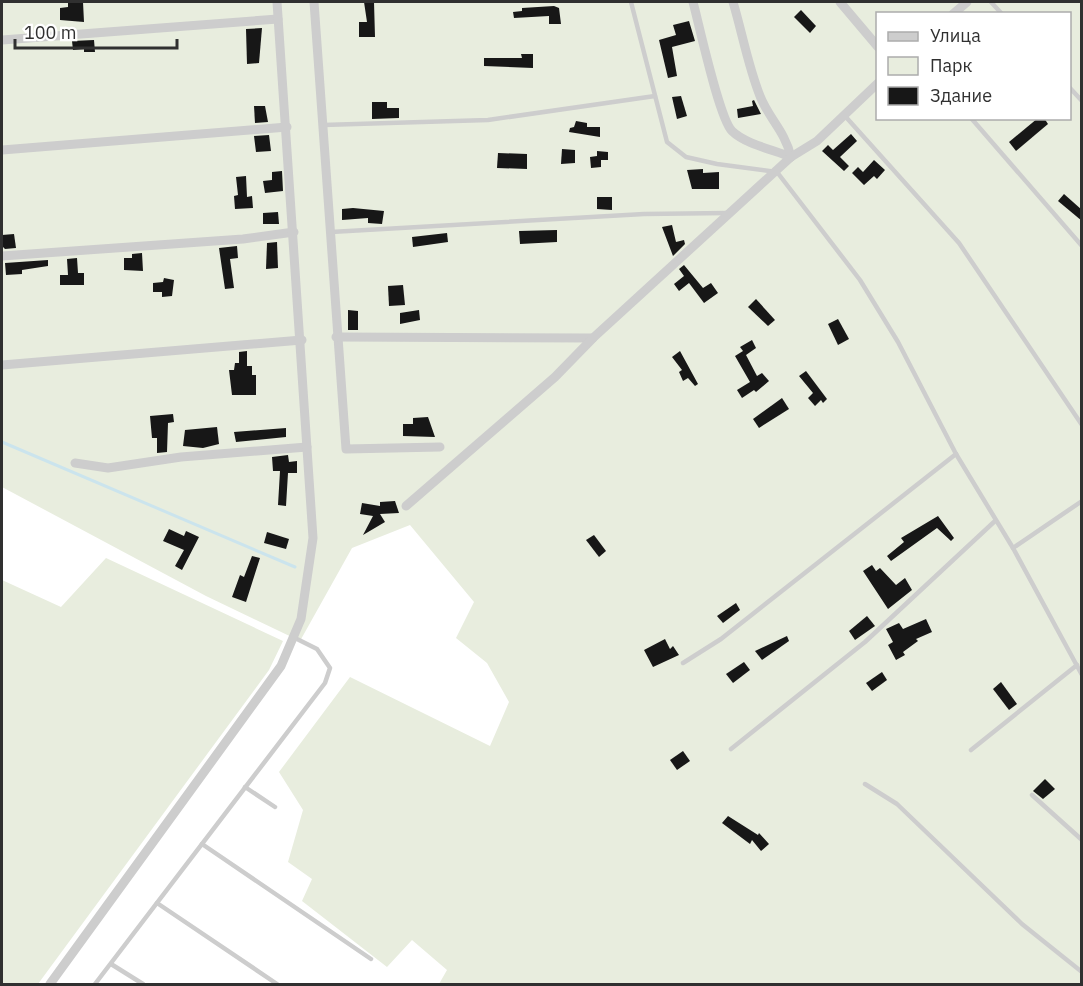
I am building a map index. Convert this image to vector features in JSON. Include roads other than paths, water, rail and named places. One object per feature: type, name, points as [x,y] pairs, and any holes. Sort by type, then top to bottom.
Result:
[{"type":"street","points":[[50,984],[281,666],[301,619],[313,537],[302,340],[277,2]]},
{"type":"street","points":[[314,2],[321,125],[331,232],[336,337],[346,449],[440,447]]},
{"type":"street","points":[[693,2],[720,104],[731,130],[750,141],[791,157]]},
{"type":"street","points":[[733,2],[759,94],[768,114],[787,139],[791,157]]},
{"type":"street","points":[[840,2],[876,44]]},
{"type":"street","points":[[955,12],[967,2]]},
{"type":"street","points":[[2,40],[278,19]]},
{"type":"street","points":[[406,506],[555,377],[593,338],[733,213],[791,157],[817,141],[876,85]]},
{"type":"street","points":[[2,150],[287,127]]},
{"type":"street","points":[[2,256],[243,239],[294,232]]},
{"type":"street","points":[[336,337],[593,338]]},
{"type":"street","points":[[2,365],[302,340]]},
{"type":"street","points":[[75,463],[108,468],[182,457],[307,447]]},
{"type":"lane","points":[[631,2],[667,142],[686,157],[717,164],[777,172],[860,280],[898,342],[956,454],[1013,548],[1082,675]]},
{"type":"lane","points":[[1071,89],[1082,101]]},
{"type":"lane","points":[[321,125],[489,120],[655,96]]},
{"type":"lane","points":[[845,116],[959,243],[1082,425]]},
{"type":"lane","points":[[973,120],[1082,246]]},
{"type":"lane","points":[[331,232],[644,214],[733,213]]},
{"type":"lane","points":[[683,663],[721,639],[956,454]]},
{"type":"lane","points":[[1013,548],[1082,501]]},
{"type":"lane","points":[[731,749],[865,642],[995,521]]},
{"type":"lane","points":[[95,984],[325,683],[330,668],[317,649],[293,637]]},
{"type":"lane","points":[[971,750],[1077,665]]},
{"type":"lane","points":[[865,784],[897,804],[1022,924],[1082,972]]},
{"type":"lane","points":[[245,787],[275,807]]},
{"type":"lane","points":[[1032,795],[1082,840]]},
{"type":"lane","points":[[202,844],[371,959]]},
{"type":"lane","points":[[158,903],[277,984]]},
{"type":"lane","points":[[111,964],[143,984]]},
{"type":"waterway","points":[[2,442],[295,567]]}]
